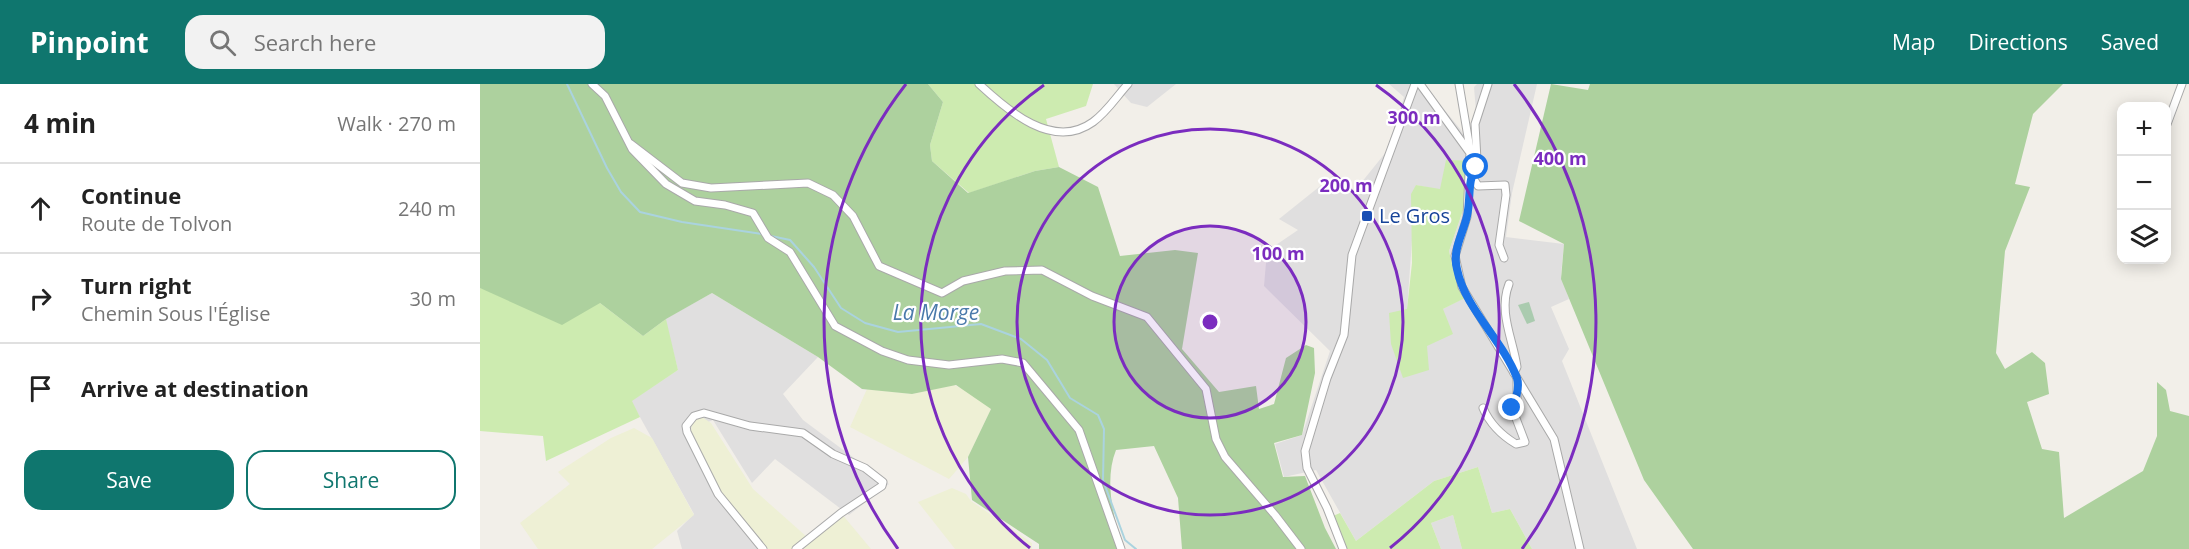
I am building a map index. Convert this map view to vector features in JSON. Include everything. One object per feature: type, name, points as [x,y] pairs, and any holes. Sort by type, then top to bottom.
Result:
[{"type":"street","points":[[592,84],[605,96],[632,149],[666,184],[695,201],[725,205],[753,213],[768,238],[790,252],[835,326],[882,351],[908,360],[949,365],[1002,358],[1023,363],[1079,430],[1121,549]]},
{"type":"street","points":[[979,84],[1016,118],[1040,127],[1061,130],[1082,128],[1092,123],[1128,84]]},
{"type":"street","points":[[1417,84],[1470,153]]},
{"type":"street","points":[[1343,549],[1327,508],[1307,468],[1305,452],[1327,378],[1344,335],[1352,255],[1417,84]]},
{"type":"street","points":[[1459,84],[1471,174],[1467,217],[1458,244],[1456,267],[1462,287],[1554,439],[1580,549]]},
{"type":"street","points":[[1471,174],[1477,160],[1475,124],[1488,84]]},
{"type":"street","points":[[2171,114],[2182,84]]},
{"type":"street","points":[[631,144],[681,183],[711,188],[808,183],[833,195],[853,216],[879,266],[942,293],[963,281],[1005,271],[1042,270],[1092,296],[1147,317],[1206,389],[1216,439],[1225,457],[1275,515],[1300,549]]},
{"type":"street","points":[[1471,174],[1478,186],[1505,185],[1506,195],[1499,245],[1504,258]]},
{"type":"street","points":[[1483,408],[1500,433],[1516,444],[1525,442],[1512,408],[1517,400],[1517,367],[1504,306],[1509,284]]},
{"type":"street","points":[[763,549],[718,494],[687,432],[688,421],[699,414],[711,414],[750,426],[807,434],[833,454],[864,468],[883,482],[882,486],[841,513],[796,549]]},
{"type":"shaded area","points":[[1114,84],[1176,84],[1147,107],[1131,103]]},
{"type":"shaded area","points":[[1389,84],[1423,84],[1461,130],[1475,161],[1440,190],[1416,185],[1407,310],[1389,314],[1426,346],[1443,309],[1464,298],[1455,277],[1449,251],[1480,161],[1474,87],[1477,84],[1537,84],[1512,193],[1506,237],[1564,244],[1561,275],[1569,299],[1551,307],[1569,349],[1562,361],[1637,549],[1532,549],[1510,509],[1492,513],[1478,467],[1434,481],[1356,541],[1316,470],[1284,477],[1275,444],[1302,435],[1330,351],[1264,286],[1267,251],[1298,230],[1279,219],[1334,175],[1353,193],[1386,152],[1404,97]]},
{"type":"shaded area","points":[[712,293],[818,357],[783,394],[803,420],[889,484],[849,515],[775,459],[752,483],[713,420],[690,429],[718,494],[764,549],[682,549],[677,531],[694,514],[631,401],[678,370],[665,319]]},
{"type":"shaded area","points":[[1453,515],[1462,549],[1441,549],[1431,523]]},
{"type":"green space","points":[[480,84],[928,84],[943,102],[930,145],[932,161],[968,193],[1035,171],[1059,167],[1098,187],[1120,256],[1175,250],[1198,253],[1182,349],[1219,392],[1256,386],[1259,409],[1274,404],[1286,358],[1306,345],[1314,348],[1315,373],[1302,435],[1274,443],[1283,477],[1305,476],[1325,528],[1336,549],[1182,549],[1178,498],[1154,446],[1116,450],[1112,462],[1111,500],[1124,549],[1039,549],[1039,544],[972,500],[968,457],[991,409],[956,385],[912,394],[862,389],[818,357],[712,293],[666,319],[643,336],[600,303],[562,325],[480,288]]},
{"type":"green space","points":[[928,84],[1093,84],[1086,106],[1046,119],[1059,167],[1035,171],[969,193],[932,161],[930,145],[943,102]]},
{"type":"green space","points":[[1551,84],[1588,90],[1590,84],[2063,84],[2033,114],[2015,184],[2030,187],[2005,251],[1996,353],[2005,369],[2032,352],[2045,363],[2049,394],[2027,402],[2042,449],[2059,452],[2064,518],[2143,471],[2157,436],[2157,382],[2166,390],[2170,411],[2189,416],[2189,549],[1693,549],[1644,480],[1561,279],[1564,244],[1519,221]]},
{"type":"green space","points":[[1446,160],[1480,161],[1449,251],[1455,277],[1465,298],[1443,309],[1453,334],[1427,346],[1429,370],[1403,378],[1391,344],[1389,313],[1407,309],[1412,263],[1411,194],[1416,185],[1440,189]]},
{"type":"green space","points":[[480,288],[600,303],[643,336],[666,319],[678,370],[632,401],[640,417],[546,461],[543,436],[480,431]]},
{"type":"green space","points":[[1529,302],[1535,321],[1527,324],[1518,305]]},
{"type":"green space","points":[[954,385],[971,393],[991,409],[968,457],[949,479],[850,427],[867,389],[912,394]]},
{"type":"green space","points":[[702,417],[711,423],[753,489],[807,537],[792,549],[768,549],[722,494],[691,432],[692,422]]},
{"type":"green space","points":[[634,428],[652,438],[694,515],[652,549],[538,549],[520,523],[570,484],[558,472],[611,438]]},
{"type":"green space","points":[[1478,467],[1492,513],[1510,509],[1532,549],[1462,549],[1453,515],[1431,523],[1441,549],[1347,549],[1333,516],[1340,513],[1356,541],[1434,481]]},
{"type":"green space","points":[[952,488],[966,494],[971,501],[1032,543],[1032,549],[955,549],[918,502]]},
{"type":"green space","points":[[841,513],[871,549],[796,549]]},
{"type":"waterway","name":"La Morge","points":[[567,84],[607,168],[621,192],[640,212],[682,222],[762,234]]},
{"type":"waterway","name":"La Morge","points":[[771,236],[790,240],[814,267],[841,308],[865,323],[898,332],[981,324],[1021,339],[1047,360],[1070,398],[1098,415],[1104,429],[1103,480],[1125,540],[1136,549]]},
{"type":"place","name":"Le Gros","points":[[1367,216]]},
{"type":"route","points":[[1476,167],[1471,174],[1467,217],[1455,256],[1456,267],[1462,287],[1517,379],[1517,400],[1512,408]]}]
